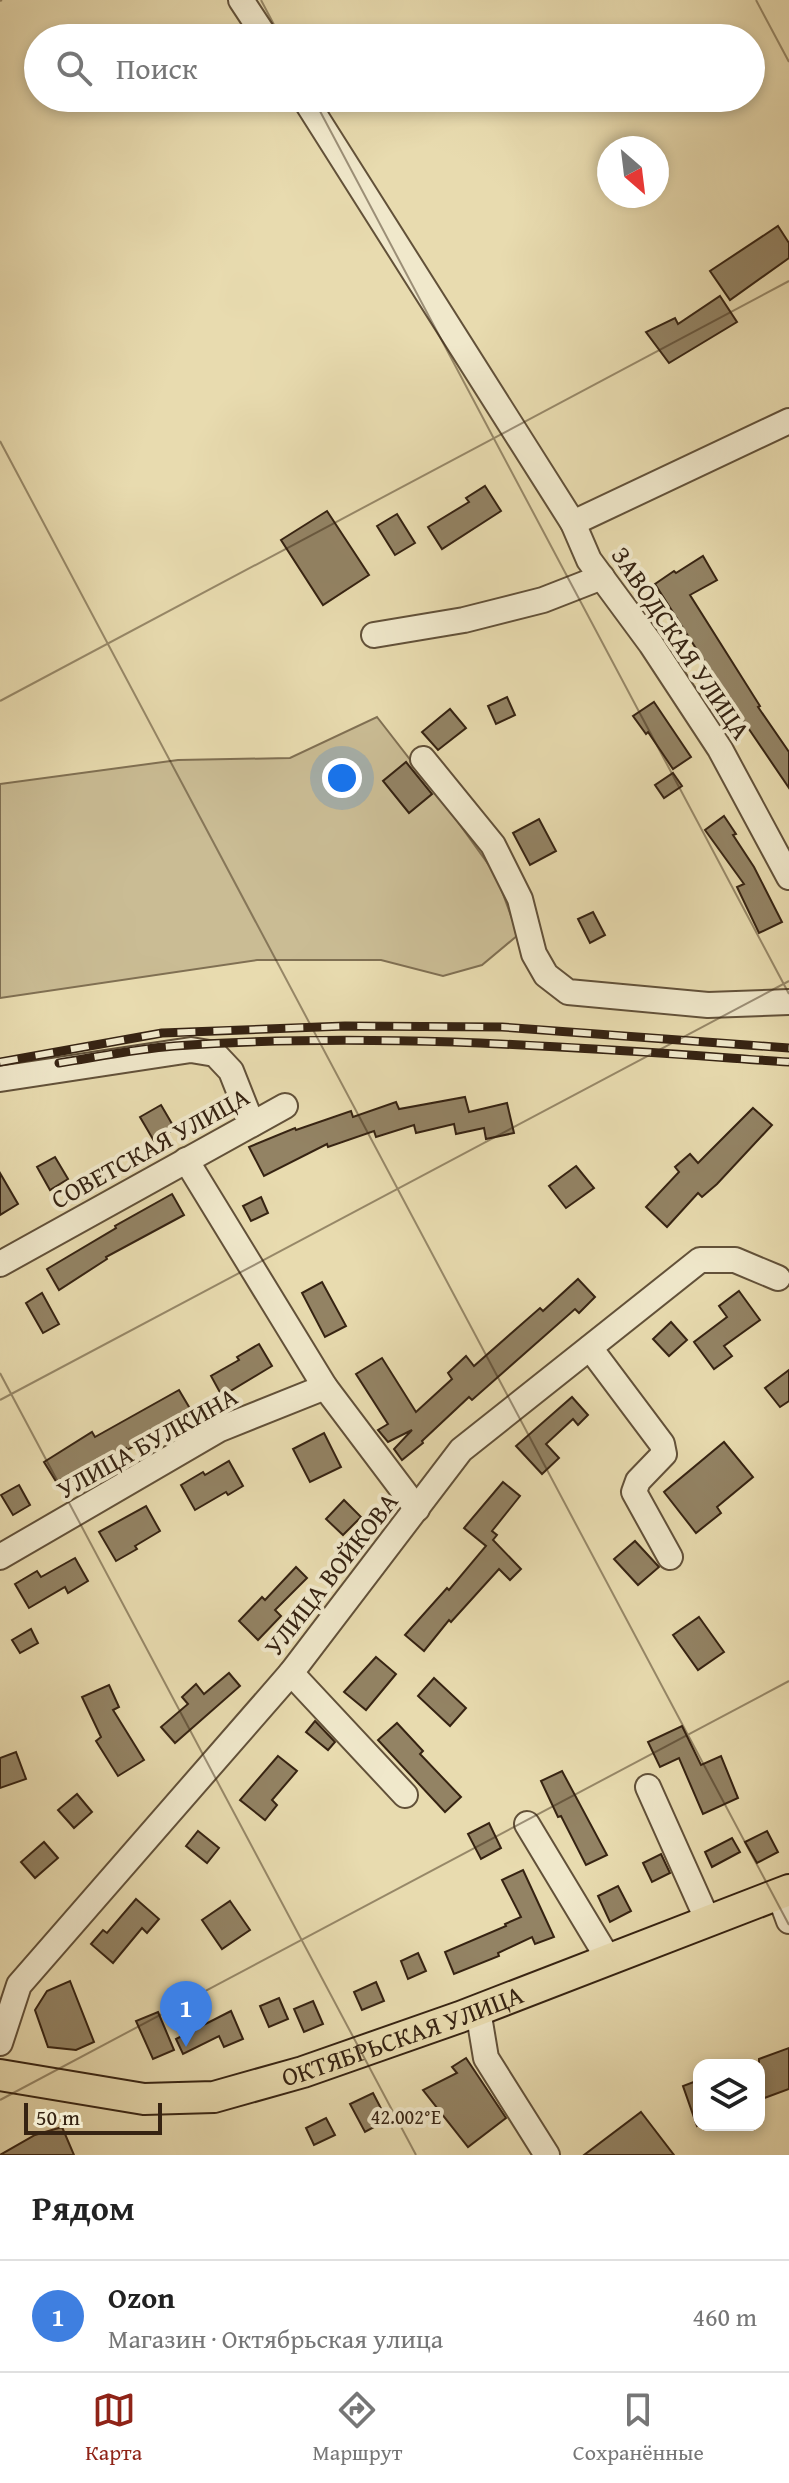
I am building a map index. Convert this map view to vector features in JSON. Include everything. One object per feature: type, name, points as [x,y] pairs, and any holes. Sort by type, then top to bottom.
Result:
[{"type":"main road","name":"ОКТЯБРЬСКАЯ УЛИЦА","points":[[0,2075],[144,2099],[214,2097],[303,2072],[478,2010],[708,1921],[786,1902]]},
{"type":"street","points":[[241,0],[257,24]]},
{"type":"street","name":"ЗАВОДСКАЯ УЛИЦА","points":[[313,112],[573,523],[589,560],[651,644],[720,749],[789,877]]},
{"type":"street","points":[[573,523],[789,421]]},
{"type":"street","points":[[374,635],[464,620],[543,600],[602,577]]},
{"type":"street","points":[[423,759],[493,845],[520,899],[534,954],[546,975],[568,992],[708,1005],[789,1002]]},
{"type":"street","points":[[0,1079],[191,1050],[215,1054],[231,1071],[252,1124]]},
{"type":"street","name":"СОВЕТСКАЯ УЛИЦА","points":[[0,1264],[285,1106]]},
{"type":"street","points":[[186,1160],[325,1387],[417,1509]]},
{"type":"street","name":"УЛИЦА ВОЙКОВА","points":[[0,2043],[19,1985],[291,1673],[461,1450],[700,1260],[735,1260],[785,1281]]},
{"type":"street","points":[[590,1348],[662,1444],[664,1454],[638,1481],[634,1492],[670,1557]]},
{"type":"street","name":"УЛИЦА БУЛКИНА","points":[[0,1557],[220,1429],[325,1387]]},
{"type":"street","points":[[291,1673],[405,1795]]},
{"type":"street","points":[[648,1787],[708,1921]]},
{"type":"street","points":[[527,1824],[609,1960]]},
{"type":"street","points":[[478,2010],[486,2058],[547,2155]]},
{"type":"shaded area","points":[[377,717],[496,875],[518,935],[482,965],[443,976],[381,960],[257,960],[0,998],[0,784],[178,760],[290,758]]},
{"type":"building","points":[[778,226],[789,243],[789,258],[730,300],[710,271]]},
{"type":"building","points":[[720,296],[737,322],[669,363],[646,332],[675,318],[678,324]]},
{"type":"building","points":[[485,486],[501,511],[442,549],[428,527],[469,502],[466,498]]},
{"type":"building","points":[[327,511],[369,575],[323,605],[281,540]]},
{"type":"building","points":[[397,514],[415,543],[395,555],[377,526]]},
{"type":"building","points":[[703,556],[717,580],[690,595],[789,752],[789,788],[655,584]]},
{"type":"building","points":[[507,697],[515,715],[496,724],[488,706]]},
{"type":"building","points":[[654,702],[691,757],[673,769],[633,716]]},
{"type":"building","points":[[450,709],[466,728],[438,750],[422,732]]},
{"type":"building","points":[[406,762],[432,794],[409,813],[383,781]]},
{"type":"building","points":[[673,773],[682,786],[664,798],[655,785]]},
{"type":"building","points":[[724,816],[782,922],[759,933],[737,887],[744,884],[705,830]]},
{"type":"building","points":[[539,819],[556,851],[530,865],[513,833]]},
{"type":"building","points":[[593,912],[605,935],[590,943],[578,919]]},
{"type":"building","points":[[465,1097],[469,1112],[507,1103],[514,1133],[486,1139],[484,1128],[456,1134],[454,1124],[416,1133],[414,1125],[376,1137],[374,1131],[328,1147],[327,1144],[264,1176],[249,1147],[295,1128],[351,1111],[353,1117],[396,1102],[399,1109]]},
{"type":"building","points":[[161,1105],[175,1129],[154,1141],[140,1117]]},
{"type":"building","points":[[753,1108],[772,1125],[717,1184],[702,1197],[698,1193],[667,1227],[646,1207],[679,1172],[675,1167],[690,1154],[698,1163]]},
{"type":"building","points":[[55,1157],[68,1179],[50,1190],[37,1167]]},
{"type":"building","points":[[576,1166],[594,1188],[566,1208],[549,1186]]},
{"type":"building","points":[[0,1173],[18,1204],[0,1215]]},
{"type":"building","points":[[172,1194],[184,1215],[106,1257],[59,1290],[47,1269]]},
{"type":"building","points":[[261,1197],[268,1213],[251,1221],[243,1206]]},
{"type":"building","points":[[578,1279],[595,1297],[579,1313],[575,1309],[472,1400],[469,1397],[402,1460],[394,1449],[412,1430],[388,1442],[378,1430],[388,1424],[356,1374],[382,1358],[416,1412],[452,1379],[448,1373],[466,1356],[474,1366]]},
{"type":"building","points":[[322,1282],[346,1326],[325,1337],[302,1293]]},
{"type":"building","points":[[739,1291],[760,1320],[724,1346],[732,1356],[714,1369],[694,1342],[727,1317],[719,1306]]},
{"type":"building","points":[[42,1293],[59,1324],[43,1333],[26,1303]]},
{"type":"building","points":[[671,1322],[687,1340],[669,1356],[653,1339]]},
{"type":"building","points":[[259,1344],[272,1366],[222,1396],[211,1376]]},
{"type":"building","points":[[789,1370],[789,1401],[780,1407],[765,1388]]},
{"type":"building","points":[[179,1390],[192,1412],[60,1488],[44,1462],[92,1432],[95,1437]]},
{"type":"building","points":[[572,1397],[588,1415],[578,1425],[573,1419],[546,1444],[559,1458],[542,1474],[516,1446]]},
{"type":"building","points":[[324,1433],[341,1467],[310,1482],[293,1449]]},
{"type":"building","points":[[724,1442],[753,1477],[717,1507],[721,1513],[696,1533],[664,1492]]},
{"type":"building","points":[[229,1461],[243,1486],[195,1510],[181,1485]]},
{"type":"building","points":[[503,1482],[520,1496],[492,1531],[497,1535],[493,1540],[521,1569],[510,1580],[499,1569],[451,1622],[449,1620],[424,1651],[405,1635],[486,1546],[464,1528]]},
{"type":"building","points":[[19,1485],[30,1505],[13,1515],[1,1495]]},
{"type":"building","points":[[344,1500],[361,1517],[343,1535],[326,1519]]},
{"type":"building","points":[[146,1506],[160,1531],[116,1561],[99,1532]]},
{"type":"building","points":[[635,1541],[659,1567],[638,1585],[614,1559]]},
{"type":"building","points":[[75,1558],[88,1581],[68,1593],[65,1587],[29,1608],[15,1584],[37,1571],[41,1577]]},
{"type":"building","points":[[296,1567],[307,1578],[275,1610],[281,1616],[258,1640],[239,1621],[262,1597],[265,1600]]},
{"type":"building","points":[[699,1617],[724,1652],[698,1670],[673,1635]]},
{"type":"building","points":[[31,1629],[38,1643],[20,1653],[12,1640]]},
{"type":"building","points":[[376,1657],[396,1674],[366,1710],[344,1692]]},
{"type":"building","points":[[229,1673],[240,1686],[175,1743],[161,1727],[188,1704],[182,1697],[196,1684],[204,1694]]},
{"type":"building","points":[[434,1678],[466,1708],[450,1726],[418,1696]]},
{"type":"building","points":[[109,1685],[119,1707],[113,1710],[144,1760],[118,1776],[96,1741],[101,1737],[82,1697]]},
{"type":"building","points":[[315,1721],[335,1742],[328,1750],[306,1732]]},
{"type":"building","points":[[397,1723],[423,1751],[420,1754],[461,1797],[445,1812],[378,1740]]},
{"type":"building","points":[[682,1726],[701,1765],[721,1756],[738,1798],[703,1814],[679,1758],[660,1767],[648,1742]]},
{"type":"building","points":[[16,1752],[26,1779],[0,1788],[0,1758]]},
{"type":"building","points":[[278,1756],[297,1771],[272,1800],[277,1805],[265,1820],[240,1800]]},
{"type":"building","points":[[562,1771],[607,1855],[586,1865],[541,1781]]},
{"type":"building","points":[[77,1794],[92,1812],[74,1828],[58,1810]]},
{"type":"building","points":[[489,1823],[501,1848],[481,1859],[468,1834]]},
{"type":"building","points":[[198,1831],[219,1848],[207,1863],[186,1846]]},
{"type":"building","points":[[767,1831],[778,1852],[757,1863],[745,1842]]},
{"type":"building","points":[[732,1838],[740,1852],[712,1867],[705,1852]]},
{"type":"building","points":[[44,1842],[58,1858],[35,1878],[21,1862]]},
{"type":"building","points":[[661,1854],[670,1873],[652,1882],[643,1863]]},
{"type":"building","points":[[523,1870],[554,1937],[535,1944],[532,1937],[498,1953],[499,1956],[454,1974],[445,1952],[521,1917],[502,1880]]},
{"type":"building","points":[[618,1886],[631,1911],[610,1922],[598,1896]]},
{"type":"building","points":[[136,1899],[159,1919],[147,1933],[142,1928],[113,1963],[91,1944],[103,1930],[107,1933]]},
{"type":"building","points":[[230,1901],[250,1930],[222,1949],[202,1920]]},
{"type":"building","points":[[418,1953],[426,1971],[408,1979],[401,1961]]},
{"type":"building","points":[[70,1981],[94,2042],[76,2050],[48,2047],[35,2010],[47,1991]]},
{"type":"building","points":[[376,1982],[384,2001],[362,2010],[354,1992]]},
{"type":"building","points":[[279,1998],[288,2019],[269,2027],[260,2006]]},
{"type":"building","points":[[313,2001],[323,2024],[304,2032],[294,2009]]},
{"type":"building","points":[[231,2011],[243,2039],[224,2047],[219,2036],[183,2054],[176,2039]]},
{"type":"building","points":[[158,2012],[174,2050],[153,2059],[136,2021]]},
{"type":"building","points":[[789,2048],[789,2089],[765,2098],[765,2059],[759,2059]]},
{"type":"building","points":[[466,2058],[506,2118],[468,2147],[423,2090],[457,2073],[452,2067]]},
{"type":"building","points":[[693,2082],[693,2115],[683,2086]]},
{"type":"building","points":[[373,2093],[387,2120],[365,2132],[350,2104]]},
{"type":"building","points":[[641,2112],[674,2155],[584,2155]]},
{"type":"building","points":[[326,2118],[335,2135],[314,2145],[306,2128]]},
{"type":"building","points":[[62,2127],[74,2155],[0,2155],[35,2135]]},
{"type":"railway","points":[[0,1062],[162,1033],[345,1026],[502,1027],[789,1048]]},
{"type":"railway","points":[[59,1063],[174,1046],[328,1040],[482,1043],[789,1062]]},
{"type":"place","name":"Ozon","points":[[186,2047]]}]
